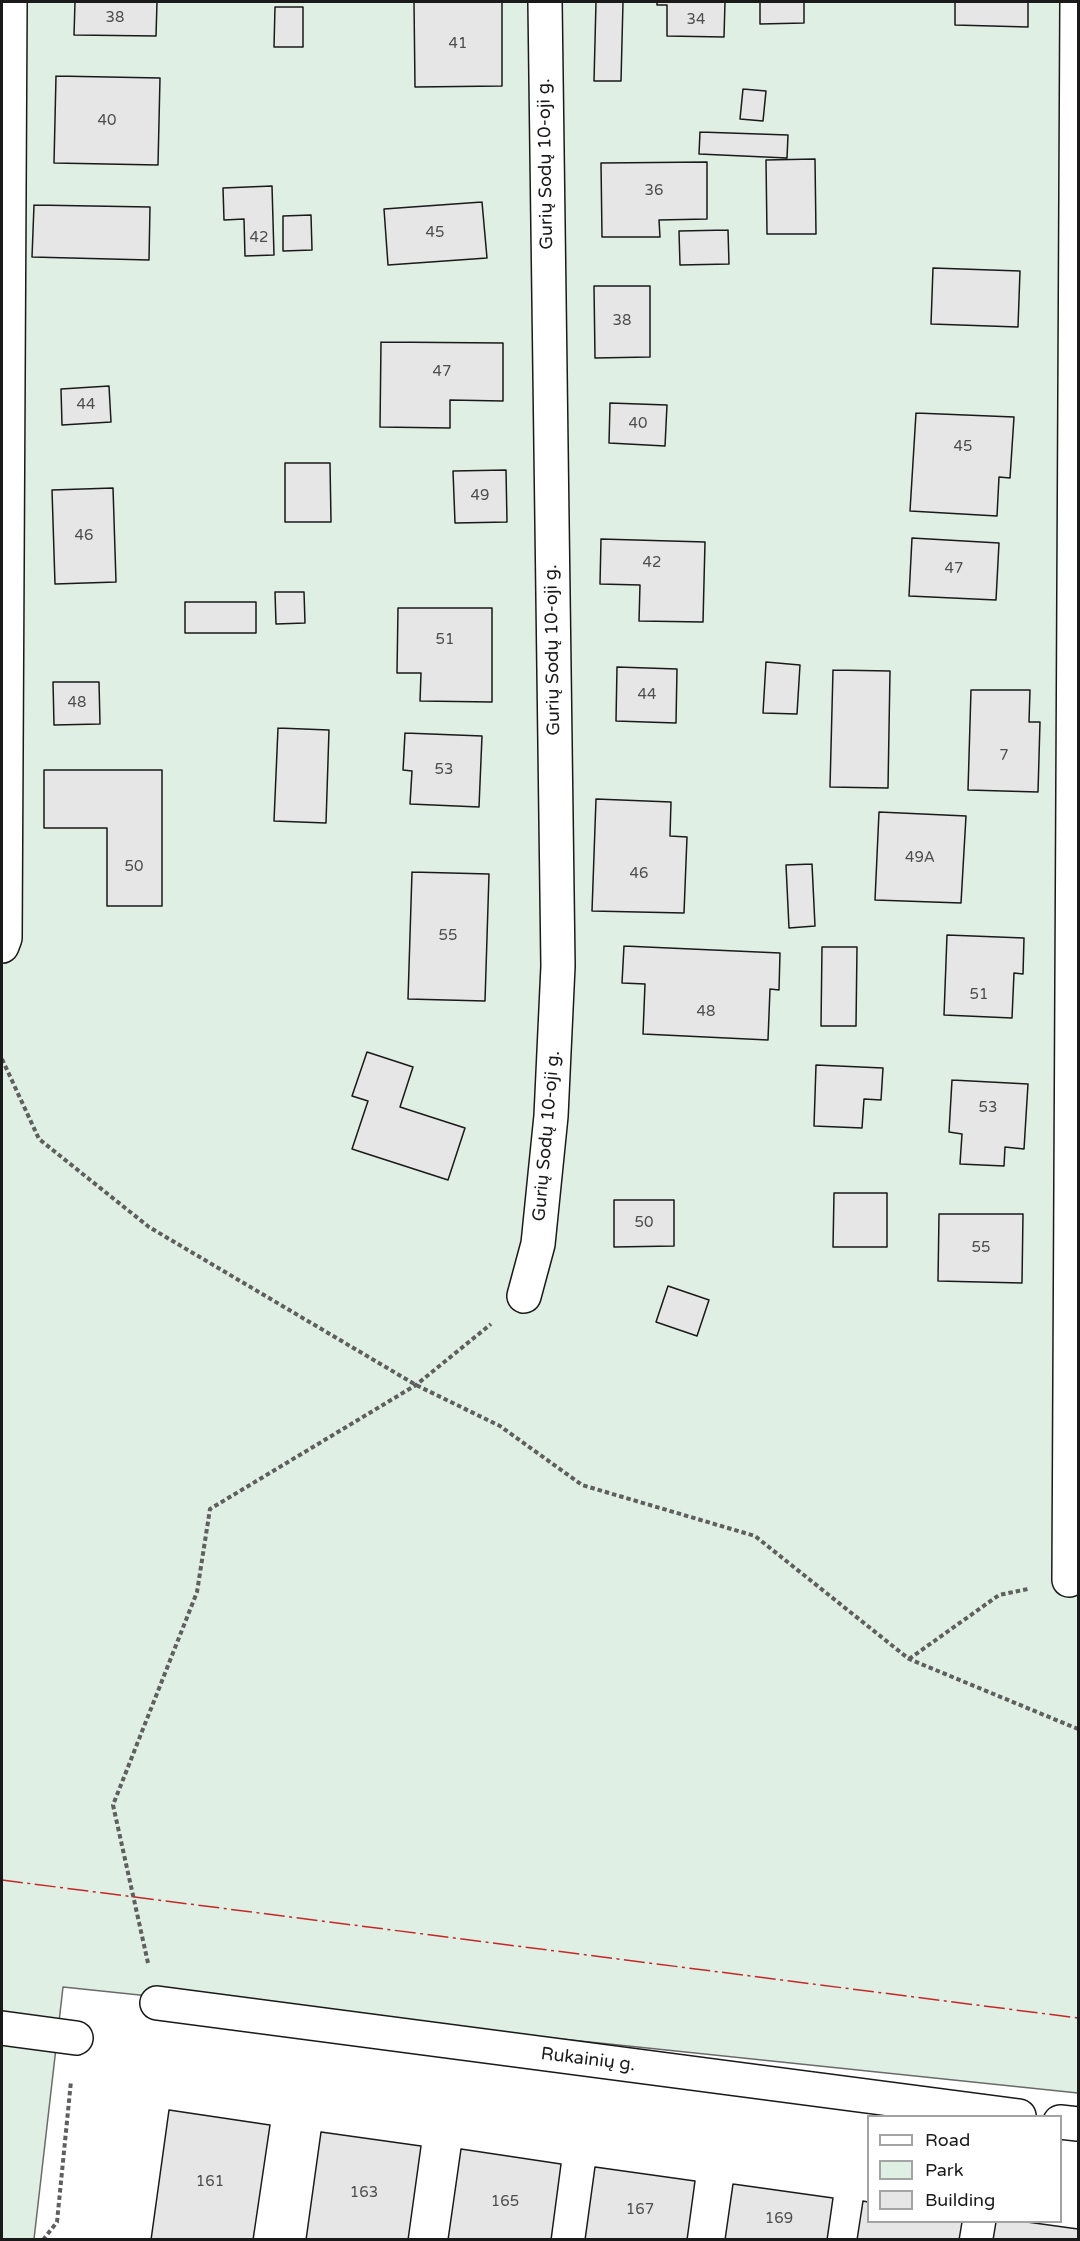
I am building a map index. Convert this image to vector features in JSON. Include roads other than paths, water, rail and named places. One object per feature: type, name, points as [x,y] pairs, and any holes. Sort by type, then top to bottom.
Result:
[{"type":"street","points":[[2,946],[5,926],[10,2]]},
{"type":"street","name":"Gurių Sodų 10-oji g.","points":[[524,1296],[539,1233],[551,1116],[558,966],[545,2]]},
{"type":"street","points":[[1068,1580],[1077,2]]},
{"type":"street","name":"Rukainių g.","points":[[157,2003],[1011,2115]]},
{"type":"street","points":[[2,2028],[76,2038]]},
{"type":"street","points":[[1062,2122],[1078,2124]]}]
